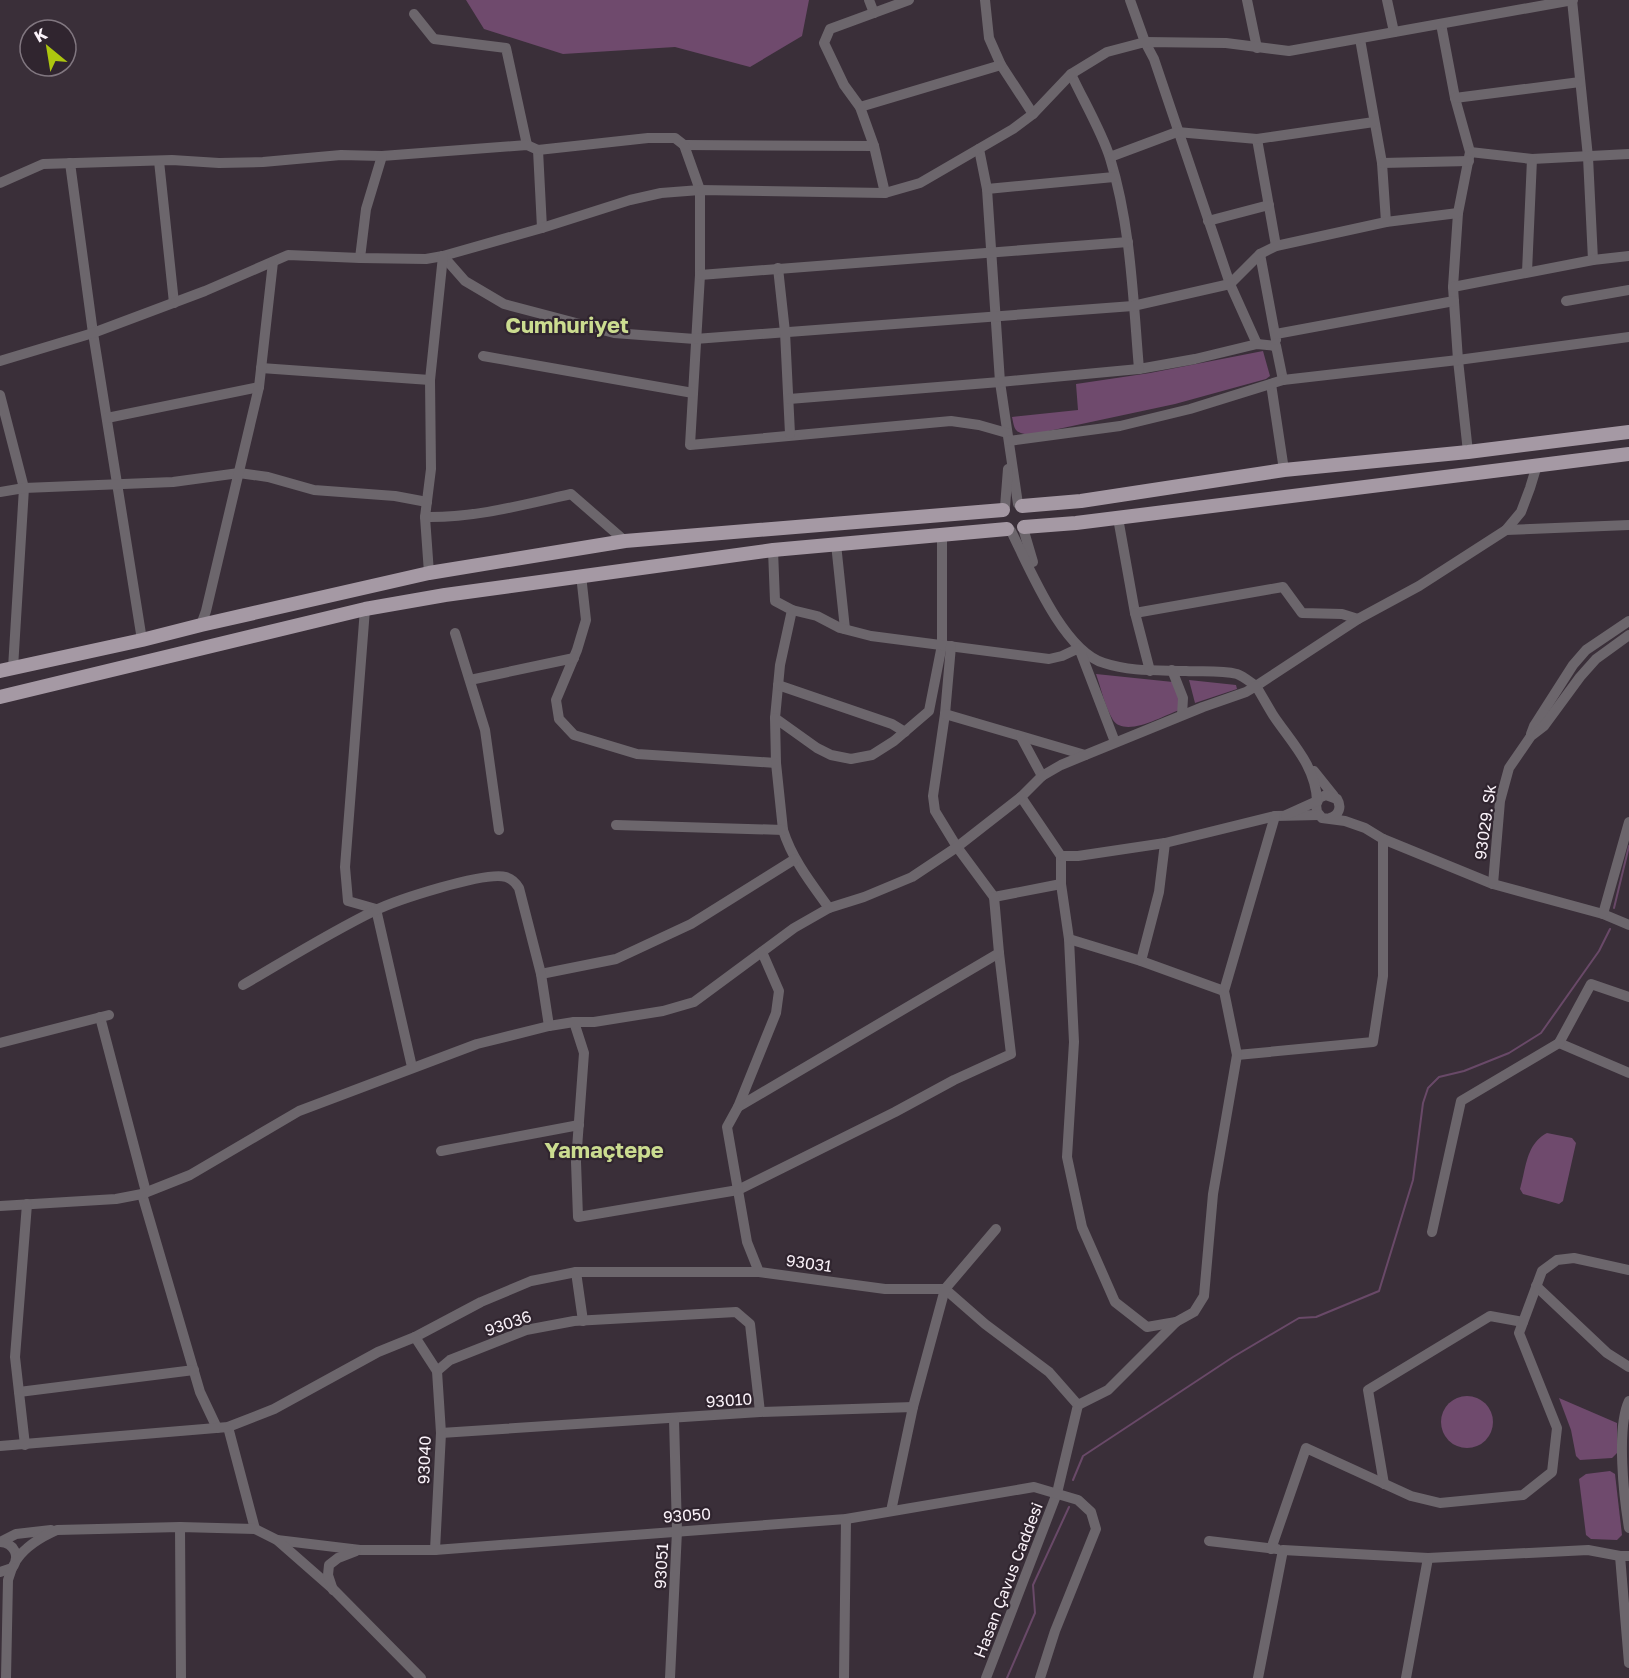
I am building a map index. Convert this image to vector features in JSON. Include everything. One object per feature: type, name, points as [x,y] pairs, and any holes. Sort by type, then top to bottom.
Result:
[{"type":"main road","points":[[7,669],[429,573],[624,541],[1081,501],[1284,470],[1468,453],[1629,432]]},
{"type":"main road","points":[[0,697],[365,609],[445,595],[773,549],[1016,529],[1118,518],[1629,454]]},
{"type":"main road","points":[[1012,507],[1001,523],[1016,529]]},
{"type":"main road","points":[[1012,507],[1025,509],[1028,518],[1016,529]]},
{"type":"street","points":[[868,0],[874,13]]},
{"type":"street","points":[[885,193],[874,147],[860,107],[843,85],[824,43],[830,29],[909,0]]},
{"type":"street","points":[[985,0],[989,38],[1001,65],[1033,114]]},
{"type":"street","points":[[1130,0],[1145,42],[1154,59],[1230,284],[1257,344]]},
{"type":"street","points":[[1246,0],[1257,48]]},
{"type":"street","points":[[1387,0],[1394,32]]},
{"type":"street","points":[[0,361],[93,333],[174,303],[288,255],[426,259],[661,193],[700,190],[885,193],[920,183],[979,149],[1033,114],[1071,74],[1107,52],[1145,42],[1226,43],[1289,51],[1573,0],[1588,157],[1593,260]]},
{"type":"street","points":[[414,14],[434,39],[506,48],[527,145]]},
{"type":"street","points":[[1441,24],[1469,157],[1458,213],[1453,287],[1468,453]]},
{"type":"street","points":[[1360,39],[1382,163],[1386,222]]},
{"type":"street","points":[[860,107],[1001,65]]},
{"type":"street","points":[[1071,74],[1110,157],[1128,242],[1140,369]]},
{"type":"street","points":[[1455,98],[1580,82]]},
{"type":"street","points":[[1110,157],[1177,132],[1257,139],[1374,122]]},
{"type":"street","points":[[0,183],[43,164],[159,161],[219,163],[340,155],[382,156],[527,145],[538,150],[648,138],[675,138],[684,145],[700,190],[700,275],[690,445],[951,421],[979,425],[1008,442],[1120,426],[1190,409],[1283,380],[1629,337]]},
{"type":"street","points":[[1257,139],[1276,246]]},
{"type":"street","points":[[684,145],[874,147]]},
{"type":"street","points":[[979,149],[987,189],[1000,382],[1008,442],[1012,507]]},
{"type":"street","points":[[538,150],[542,228]]},
{"type":"street","points":[[1382,163],[1469,157],[1532,159],[1629,154]]},
{"type":"street","points":[[360,258],[366,209],[382,156]]},
{"type":"street","points":[[1527,272],[1532,159]]},
{"type":"street","points":[[159,161],[174,303]]},
{"type":"street","points":[[70,163],[93,333],[142,640]]},
{"type":"street","points":[[987,189],[1114,177]]},
{"type":"street","points":[[1208,222],[1269,205]]},
{"type":"street","points":[[443,256],[465,281],[504,304],[614,333],[695,339],[1133,306],[1230,284],[1260,254],[1276,246],[1386,222],[1458,213]]},
{"type":"street","points":[[700,275],[1128,242]]},
{"type":"street","points":[[1260,254],[1283,380]]},
{"type":"street","points":[[429,573],[425,517],[430,469],[430,380],[443,256]]},
{"type":"street","points":[[1453,287],[1593,260],[1629,256]]},
{"type":"street","points":[[201,625],[209,601],[259,387],[273,262]]},
{"type":"street","points":[[778,268],[785,332],[790,435]]},
{"type":"street","points":[[1566,301],[1629,290]]},
{"type":"street","points":[[1276,333],[1454,301]]},
{"type":"street","points":[[789,399],[1140,369],[1257,344],[1276,346]]},
{"type":"street","points":[[483,356],[693,393]]},
{"type":"street","points":[[261,368],[430,380]]},
{"type":"street","points":[[1271,384],[1284,470]]},
{"type":"street","points":[[107,418],[259,387]]},
{"type":"street","points":[[0,395],[24,488],[7,669]]},
{"type":"street","points":[[0,1206],[116,1199],[144,1193],[190,1175],[299,1112],[477,1044],[549,1026],[594,1022],[663,1011],[694,1002],[794,928],[829,908],[864,897],[912,877],[957,847],[1021,797],[1042,776],[1061,765],[1182,715],[1246,692],[1358,619],[1419,586],[1506,530],[1521,512],[1537,465]]},
{"type":"street","points":[[0,492],[24,488],[173,482],[239,473],[268,477],[314,490],[395,496],[427,501]]},
{"type":"street","points":[[425,517],[453,518],[482,514],[571,494],[590,508],[624,541]]},
{"type":"street","points":[[1118,518],[1135,613],[1150,671]]},
{"type":"street","points":[[1506,530],[1629,525]]},
{"type":"street","points":[[1016,529],[1040,589],[1079,648],[1115,742]]},
{"type":"street","points":[[574,1022],[584,1053],[576,1162],[578,1216],[738,1190],[954,1080],[1011,1054],[994,897],[957,847],[935,811],[933,796],[945,714],[946,645],[942,535]]},
{"type":"street","points":[[836,544],[845,629]]},
{"type":"street","points":[[773,549],[775,601],[792,610],[817,616],[845,629],[871,636],[1049,659],[1062,657],[1079,648]]},
{"type":"street","points":[[580,575],[586,620],[574,658],[556,700],[559,719],[574,735],[637,754],[776,763]]},
{"type":"street","points":[[1135,613],[1284,587],[1302,613],[1342,614],[1358,619]]},
{"type":"street","points":[[365,609],[345,867],[348,901],[376,909]]},
{"type":"street","points":[[792,610],[780,665],[775,718],[776,763],[783,830],[795,859],[829,908]]},
{"type":"street","name":"93029. Sk","points":[[1493,884],[1500,801],[1509,768],[1580,657],[1586,650],[1629,621]]},
{"type":"street","points":[[455,633],[485,730],[499,830]]},
{"type":"street","name":"93029. Sk","points":[[1531,736],[1544,726],[1590,666],[1629,635]]},
{"type":"street","points":[[775,718],[816,748],[831,755],[851,759],[872,755],[894,741],[929,711],[946,645]]},
{"type":"street","points":[[1079,648],[1104,663],[1150,671],[1238,674],[1256,686],[1272,714],[1304,759],[1352,818],[1365,828],[1383,839],[1493,884],[1603,914],[1629,926]]},
{"type":"street","points":[[1580,657],[1590,666]]},
{"type":"street","points":[[470,680],[574,658]]},
{"type":"street","points":[[1172,670],[1183,698],[1182,715]]},
{"type":"street","points":[[778,685],[892,724],[905,732]]},
{"type":"street","points":[[945,714],[1085,755]]},
{"type":"street","points":[[1021,737],[1042,776]]},
{"type":"street","points":[[1304,759],[1313,778],[1316,808],[1325,817]]},
{"type":"street","points":[[1061,856],[1078,856],[1165,843],[1280,815],[1317,801],[1323,795],[1336,799]]},
{"type":"street","points":[[1021,797],[1061,856],[1061,884],[1069,939],[1074,1042],[1067,1157],[1082,1227],[1115,1302],[1148,1327],[1176,1322]]},
{"type":"street","points":[[1325,817],[1337,814],[1336,799]]},
{"type":"street","points":[[1280,815],[1325,817],[1365,828]]},
{"type":"street","points":[[1078,1405],[1108,1390],[1176,1322],[1194,1312],[1204,1296],[1213,1194],[1237,1055],[1224,991],[1280,815]]},
{"type":"street","points":[[1603,914],[1629,822]]},
{"type":"street","points":[[616,825],[783,830]]},
{"type":"street","points":[[1237,1055],[1373,1042],[1383,976],[1383,839]]},
{"type":"street","points":[[1141,961],[1159,892],[1165,843]]},
{"type":"street","points":[[541,974],[616,959],[690,924],[795,859]]},
{"type":"street","points":[[243,985],[376,909],[461,882],[492,875],[513,880],[519,888],[541,974],[549,1026]]},
{"type":"street","points":[[994,897],[1061,884]]},
{"type":"street","points":[[376,909],[412,1068]]},
{"type":"street","points":[[1069,939],[1141,961],[1224,991]]},
{"type":"street","points":[[759,1272],[747,1242],[727,1127],[738,1107],[776,1013],[778,991],[762,952]]},
{"type":"street","points":[[738,1107],[999,953]]},
{"type":"street","points":[[1432,1232],[1461,1101],[1558,1042],[1591,984],[1629,997]]},
{"type":"street","points":[[0,1043],[105,1016],[144,1193],[200,1392],[223,1428],[255,1529]]},
{"type":"street","points":[[1558,1042],[1629,1073]]},
{"type":"street","points":[[441,1151],[579,1125]]},
{"type":"street","points":[[25,1445],[15,1357],[27,1204]]},
{"type":"street","points":[[891,1511],[913,1407],[945,1289],[996,1229]]},
{"type":"street","points":[[1270,1549],[1306,1449],[1411,1496],[1440,1503],[1523,1495],[1552,1472],[1557,1428],[1519,1333],[1542,1271],[1557,1260],[1574,1258],[1629,1268]]},
{"type":"street","points":[[576,1272],[583,1320]]},
{"type":"street","name":"93031","points":[[415,1336],[481,1302],[531,1281],[576,1272],[759,1272],[885,1289],[945,1289]]},
{"type":"street","points":[[1536,1286],[1607,1353],[1629,1367]]},
{"type":"street","points":[[945,1289],[985,1324],[1049,1372],[1078,1405]]},
{"type":"street","name":"93036","points":[[437,1371],[450,1360],[526,1330],[583,1320],[736,1312],[750,1324],[760,1412]]},
{"type":"street","points":[[1384,1484],[1368,1390],[1490,1316],[1523,1322]]},
{"type":"street","points":[[0,1446],[223,1428],[274,1408],[378,1352],[415,1336],[437,1371]]},
{"type":"street","points":[[19,1392],[194,1370]]},
{"type":"street","name":"93040","points":[[435,1550],[441,1433],[437,1371]]},
{"type":"street","points":[[1629,1401],[1625,1409],[1624,1502],[1629,1528]]},
{"type":"street","points":[[1057,1493],[1078,1405]]},
{"type":"street","name":"93010","points":[[441,1433],[760,1412],[913,1407]]},
{"type":"street","name":"93051","points":[[670,1678],[677,1530],[675,1419]]},
{"type":"street","name":"93050","points":[[277,1540],[360,1550],[435,1550],[846,1519],[1034,1486],[1078,1500],[1091,1512],[1096,1529],[1055,1631],[1040,1678]]},
{"type":"street","name":"Hasan Çavus Caddesi","points":[[986,1678],[1057,1493]]},
{"type":"street","points":[[844,1678],[846,1519]]},
{"type":"street","points":[[180,1527],[181,1678]]},
{"type":"street","points":[[1,1542],[16,1534],[57,1530],[180,1527],[255,1529],[277,1540],[333,1590],[421,1678]]},
{"type":"street","points":[[6,1678],[3,1577],[24,1550],[45,1535],[57,1530]]},
{"type":"street","points":[[1209,1541],[1270,1549],[1428,1558],[1588,1551],[1625,1556],[1629,1663]]},
{"type":"street","points":[[1,1542],[15,1549],[14,1563]]},
{"type":"street","points":[[333,1590],[328,1575],[329,1565],[338,1558],[360,1550]]},
{"type":"street","points":[[1258,1678],[1283,1550]]},
{"type":"street","points":[[1406,1678],[1428,1558]]},
{"type":"shaded area","points":[[466,0],[809,0],[802,36],[750,67],[675,47],[563,54],[484,29]]},
{"type":"shaded area","points":[[1263,351],[1270,376],[1266,379],[1175,404],[1030,435],[1019,432],[1014,426],[1012,417],[1078,410],[1076,384],[1150,373]]},
{"type":"shaded area","points":[[1096,674],[1173,682],[1178,690],[1179,710],[1144,724],[1126,727],[1119,725],[1113,720],[1108,709]]},
{"type":"shaded area","points":[[1189,680],[1236,685],[1237,689],[1195,703]]},
{"type":"shaded area","points":[[1547,1133],[1572,1138],[1576,1143],[1563,1201],[1559,1204],[1523,1194],[1520,1189],[1531,1150],[1535,1143]]},
{"type":"shaded area","points":[[1462,1396],[1472,1396],[1481,1400],[1489,1408],[1493,1422],[1489,1436],[1481,1444],[1472,1448],[1462,1448],[1453,1444],[1445,1436],[1441,1427],[1441,1417],[1445,1408],[1453,1400]]},
{"type":"shaded area","points":[[1559,1398],[1617,1423],[1617,1453],[1612,1458],[1580,1460],[1576,1456],[1571,1430]]},
{"type":"shaded area","points":[[1610,1471],[1615,1474],[1622,1535],[1617,1540],[1591,1539],[1586,1535],[1579,1479],[1586,1474]]},
{"type":"waterway","points":[[1614,908],[1629,846]]},
{"type":"waterway","points":[[1073,1480],[1083,1456],[1233,1357],[1299,1318],[1316,1317],[1379,1291],[1413,1180],[1423,1103],[1428,1088],[1439,1077],[1464,1071],[1509,1053],[1541,1033],[1599,951],[1610,929]]},
{"type":"waterway","points":[[1007,1678],[1035,1613],[1033,1585],[1069,1507]]},
{"type":"district","name":"Cumhuriyet","points":[[567,324]]},
{"type":"district","name":"Yamaçtepe","points":[[604,1149]]}]
